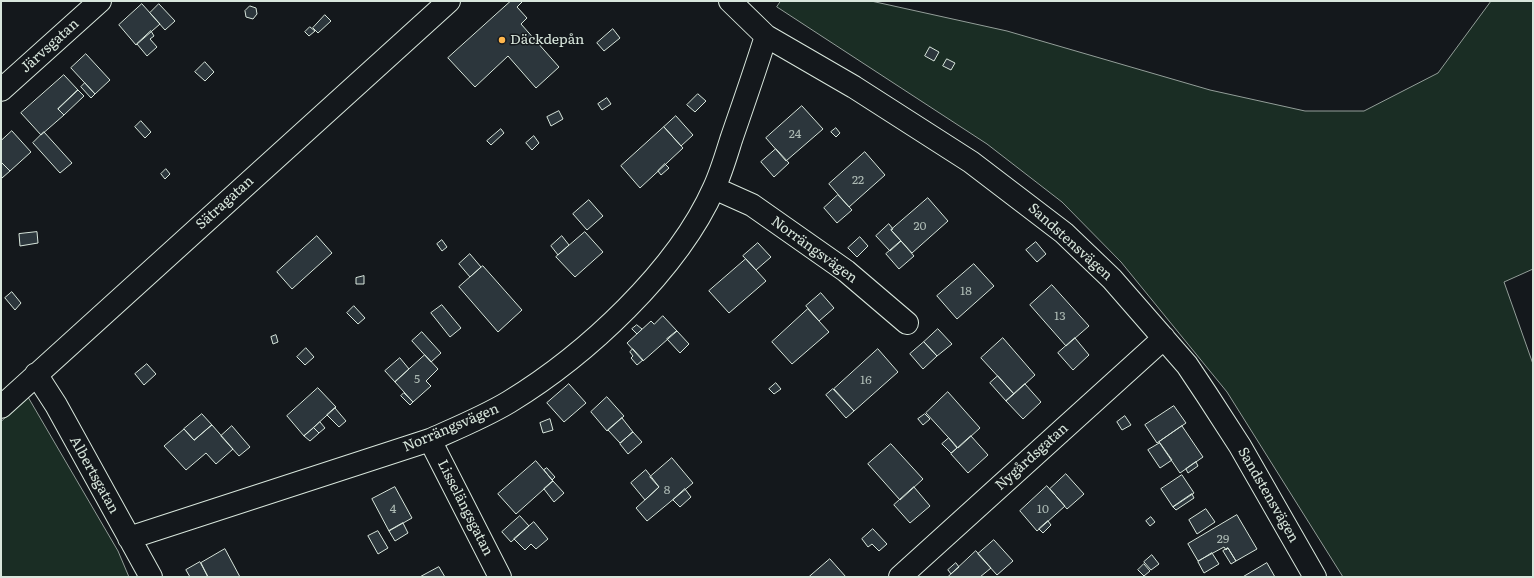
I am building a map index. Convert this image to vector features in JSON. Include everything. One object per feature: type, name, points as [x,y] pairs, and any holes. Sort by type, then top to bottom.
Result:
[{"type":"street","name":"Järvsgatan","points":[[1,90],[100,1]]},
{"type":"street","name":"Sätragatan","points":[[1,407],[449,1]]},
{"type":"street","name":"Sandstensvägen","points":[[730,1],[766,36],[860,91],[971,162],[1024,200],[1064,233],[1112,279],[1187,366],[1240,446],[1315,577]]},
{"type":"street","name":"Norrängsvägen","points":[[129,538],[430,440],[473,421],[508,403],[551,375],[585,346],[632,302],[673,257],[693,228],[714,188],[766,36]]},
{"type":"street","name":"Norrängsvägen","points":[[714,188],[752,205],[846,271],[907,323]]},
{"type":"street","name":"Nygårdsgatan","points":[[900,577],[1164,338]]},
{"type":"street","name":"Albertsgatan","points":[[36,374],[56,405],[151,577]]},
{"type":"street","name":"Lisselängsgatan","points":[[430,440],[500,577]]},
{"type":"green space","points":[[781,1],[871,1],[1007,31],[1210,90],[1305,111],[1364,111],[1438,73],[1491,1],[1533,1],[1533,269],[1504,282],[1533,364],[1533,577],[1343,577],[1227,392],[1121,262],[1062,202],[987,144],[777,7]]},
{"type":"green space","points":[[28,397],[118,551],[129,577],[1,577],[1,422]]},
{"type":"building","name":"Däckdepån","points":[[511,1],[523,1],[517,7],[527,18],[521,24],[559,67],[536,88],[508,56],[475,87],[448,58]]},
{"type":"building","points":[[142,4],[160,24],[136,45],[119,25]]},
{"type":"building","points":[[159,4],[175,21],[165,30],[150,13]]},
{"type":"building","points":[[250,6],[256,8],[257,14],[253,19],[246,17],[245,11]]},
{"type":"building","points":[[325,15],[331,21],[318,33],[313,28]]},
{"type":"building","points":[[310,27],[315,31],[309,36],[305,32]]},
{"type":"building","points":[[613,29],[620,38],[604,51],[597,43]]},
{"type":"building","points":[[151,31],[154,36],[150,39],[157,47],[147,56],[137,44]]},
{"type":"building","points":[[930,47],[939,52],[934,61],[925,56]]},
{"type":"building","points":[[86,54],[110,80],[95,94],[71,68]]},
{"type":"building","points":[[947,59],[955,63],[951,70],[943,66]]},
{"type":"building","points":[[205,62],[214,72],[205,81],[195,72]]},
{"type":"building","points":[[64,75],[78,90],[58,109],[64,115],[41,135],[21,113]]},
{"type":"building","points":[[85,83],[95,94],[91,98],[81,87]]},
{"type":"building","points":[[78,90],[84,96],[64,115],[58,109]]},
{"type":"building","points":[[698,94],[706,101],[695,112],[687,105]]},
{"type":"building","points":[[607,98],[611,104],[602,110],[598,104]]},
{"type":"building","points":[[802,106],[823,129],[786,161],[766,138]]},
{"type":"building","points":[[559,111],[563,119],[551,126],[547,117]]},
{"type":"building","points":[[676,116],[693,135],[681,146],[664,127]]},
{"type":"building","points":[[141,121],[151,132],[145,138],[135,127]]},
{"type":"building","points":[[664,127],[683,148],[640,188],[621,166]]},
{"type":"building","points":[[836,128],[840,133],[836,137],[831,132]]},
{"type":"building","points":[[501,129],[504,133],[491,145],[487,141]]},
{"type":"building","points":[[12,131],[31,152],[10,171],[1,162],[1,141]]},
{"type":"building","points":[[44,132],[72,163],[60,173],[33,143]]},
{"type":"building","points":[[534,136],[539,143],[532,150],[526,143]]},
{"type":"building","points":[[776,149],[789,163],[774,177],[761,162]]},
{"type":"building","points":[[865,152],[885,175],[849,207],[829,184]]},
{"type":"building","points":[[1,162],[10,171],[2,178],[1,177]]},
{"type":"building","points":[[665,164],[669,168],[661,175],[658,171]]},
{"type":"building","points":[[166,169],[170,174],[165,179],[161,174]]},
{"type":"building","points":[[838,195],[852,210],[837,223],[824,208]]},
{"type":"building","points":[[928,198],[948,221],[912,253],[891,230]]},
{"type":"building","points":[[589,200],[603,216],[587,230],[573,214]]},
{"type":"building","points":[[889,224],[893,229],[891,230],[901,241],[890,251],[876,236]]},
{"type":"building","points":[[37,232],[38,243],[20,246],[19,234]]},
{"type":"building","points":[[585,232],[603,252],[575,277],[556,257]]},
{"type":"building","points":[[317,236],[332,253],[292,289],[277,272]]},
{"type":"building","points":[[562,236],[569,245],[558,255],[551,246]]},
{"type":"building","points":[[860,237],[868,246],[857,257],[848,248]]},
{"type":"building","points":[[442,240],[447,247],[442,251],[437,244]]},
{"type":"building","points":[[901,241],[914,256],[899,269],[886,254]]},
{"type":"building","points":[[1036,242],[1046,254],[1037,262],[1026,250]]},
{"type":"building","points":[[758,243],[771,257],[756,270],[743,256]]},
{"type":"building","points":[[470,254],[481,267],[470,277],[459,264]]},
{"type":"building","points":[[746,259],[766,281],[729,313],[709,291]]},
{"type":"building","points":[[974,264],[994,286],[957,319],[937,296]]},
{"type":"building","points":[[483,266],[522,310],[498,332],[459,287]]},
{"type":"building","points":[[364,276],[364,284],[356,284],[356,278]]},
{"type":"building","points":[[1052,285],[1089,326],[1066,346],[1030,305]]},
{"type":"building","points":[[12,292],[21,303],[15,310],[5,298]]},
{"type":"building","points":[[821,293],[834,308],[819,321],[806,306]]},
{"type":"building","points":[[442,305],[461,328],[450,337],[431,313]]},
{"type":"building","points":[[354,306],[365,318],[358,324],[347,313]]},
{"type":"building","points":[[808,309],[829,332],[792,364],[772,342]]},
{"type":"building","points":[[663,316],[677,331],[643,361],[627,343],[651,321],[654,324]]},
{"type":"building","points":[[637,325],[642,329],[637,334],[632,329]]},
{"type":"building","points":[[938,329],[952,344],[937,356],[924,342]]},
{"type":"building","points":[[677,331],[689,344],[680,353],[667,339]]},
{"type":"building","points":[[422,332],[441,353],[431,362],[412,341]]},
{"type":"building","points":[[276,335],[278,342],[273,344],[271,337]]},
{"type":"building","points":[[1003,338],[1035,375],[1014,394],[981,358]]},
{"type":"building","points":[[1075,338],[1089,355],[1073,370],[1058,353]]},
{"type":"building","points":[[924,342],[937,356],[923,369],[910,354]]},
{"type":"building","points":[[306,348],[314,357],[305,365],[297,357]]},
{"type":"building","points":[[633,349],[643,360],[637,365],[631,358],[633,356],[630,352]]},
{"type":"building","points":[[878,349],[898,372],[854,411],[834,389]]},
{"type":"building","points":[[425,355],[438,369],[426,381],[431,386],[413,402],[395,382]]},
{"type":"building","points":[[400,358],[409,369],[395,382],[385,371]]},
{"type":"building","points":[[147,364],[156,374],[144,385],[135,374]]},
{"type":"building","points":[[998,376],[1014,394],[1006,401],[990,383]]},
{"type":"building","points":[[776,383],[781,389],[774,394],[769,389]]},
{"type":"building","points":[[569,384],[586,403],[564,422],[547,403]]},
{"type":"building","points":[[1025,384],[1041,402],[1023,419],[1006,401]]},
{"type":"building","points":[[318,388],[336,407],[304,436],[287,416]]},
{"type":"building","points":[[833,389],[854,411],[846,418],[826,395]]},
{"type":"building","points":[[948,392],[980,428],[958,448],[926,413]]},
{"type":"building","points":[[404,393],[413,402],[410,405],[401,396]]},
{"type":"building","points":[[607,397],[624,416],[607,431],[591,412]]},
{"type":"building","points":[[1174,406],[1186,423],[1157,443],[1145,425]]},
{"type":"building","points":[[335,408],[346,421],[339,427],[327,415]]},
{"type":"building","points":[[202,414],[212,425],[194,440],[184,429]]},
{"type":"building","points":[[925,414],[930,419],[923,425],[918,419]]},
{"type":"building","points":[[1125,416],[1131,425],[1122,430],[1117,422]]},
{"type":"building","points":[[622,418],[633,432],[620,443],[608,430]]},
{"type":"building","points":[[550,419],[553,430],[543,433],[540,423]]},
{"type":"building","points":[[320,422],[325,428],[319,433],[314,428]]},
{"type":"building","points":[[212,425],[233,449],[216,464],[206,453],[186,470],[164,446],[184,429],[194,440]]},
{"type":"building","points":[[232,426],[250,447],[239,456],[221,436]]},
{"type":"building","points":[[1182,426],[1203,457],[1180,473],[1159,442]]},
{"type":"building","points":[[314,428],[319,433],[310,441],[304,436]]},
{"type":"building","points":[[633,432],[642,442],[628,454],[620,444]]},
{"type":"building","points":[[971,436],[988,455],[968,473],[951,454]]},
{"type":"building","points":[[949,438],[957,448],[951,453],[942,444]]},
{"type":"building","points":[[1160,443],[1172,460],[1160,468],[1148,450]]},
{"type":"building","points":[[891,444],[923,479],[900,500],[868,464]]},
{"type":"building","points":[[672,458],[693,483],[647,521],[636,508],[659,487],[650,477]]},
{"type":"building","points":[[536,461],[553,481],[516,514],[498,494]]},
{"type":"building","points":[[1196,462],[1198,466],[1188,473],[1186,469]]},
{"type":"building","points":[[547,468],[555,477],[552,480],[544,470]]},
{"type":"building","points":[[646,470],[659,487],[645,500],[631,483]]},
{"type":"building","points":[[1066,474],[1084,494],[1067,509],[1050,489]]},
{"type":"building","points":[[1182,475],[1194,493],[1173,507],[1161,489]]},
{"type":"building","points":[[553,481],[564,493],[554,502],[544,489]]},
{"type":"building","points":[[1047,486],[1065,506],[1037,531],[1020,511]]},
{"type":"building","points":[[395,487],[412,518],[389,531],[372,499]]},
{"type":"building","points":[[914,487],[930,506],[910,523],[894,505]]},
{"type":"building","points":[[685,489],[691,497],[680,507],[673,500]]},
{"type":"building","points":[[1192,494],[1194,498],[1176,510],[1173,507]]},
{"type":"building","points":[[1206,509],[1215,522],[1197,534],[1189,520]]},
{"type":"building","points":[[1237,515],[1257,549],[1236,561],[1228,548],[1226,550],[1224,547],[1198,561],[1188,544]]},
{"type":"building","points":[[520,516],[529,526],[511,542],[502,532]]},
{"type":"building","points":[[1151,517],[1155,522],[1150,526],[1146,521]]},
{"type":"building","points":[[1048,521],[1051,525],[1043,533],[1039,529]]},
{"type":"building","points":[[534,522],[548,539],[536,549],[531,544],[525,550],[514,539]]},
{"type":"building","points":[[403,523],[408,533],[395,541],[389,531]]},
{"type":"building","points":[[873,529],[887,544],[879,551],[872,544],[868,547],[862,539]]},
{"type":"building","points":[[378,531],[388,548],[378,554],[368,536]]},
{"type":"building","points":[[994,540],[1013,561],[997,575],[978,554]]},
{"type":"building","points":[[1228,548],[1236,561],[1231,564],[1223,551]]},
{"type":"building","points":[[225,549],[240,577],[208,577],[201,563]]},
{"type":"building","points":[[976,551],[991,568],[980,577],[948,577]]},
{"type":"building","points":[[1212,553],[1219,564],[1204,573],[1198,562]]},
{"type":"building","points":[[1152,555],[1159,564],[1151,570],[1144,562]]},
{"type":"building","points":[[830,559],[846,577],[809,577]]},
{"type":"building","points":[[200,562],[208,577],[190,577],[186,570]]},
{"type":"building","points":[[956,563],[959,567],[951,574],[948,570]]},
{"type":"building","points":[[1267,563],[1275,577],[1243,577]]},
{"type":"building","points":[[1144,564],[1150,571],[1144,576],[1138,570]]},
{"type":"building","points":[[439,567],[445,577],[420,577]]},
{"type":"place","name":"Däckdepån","points":[[502,40]]}]
